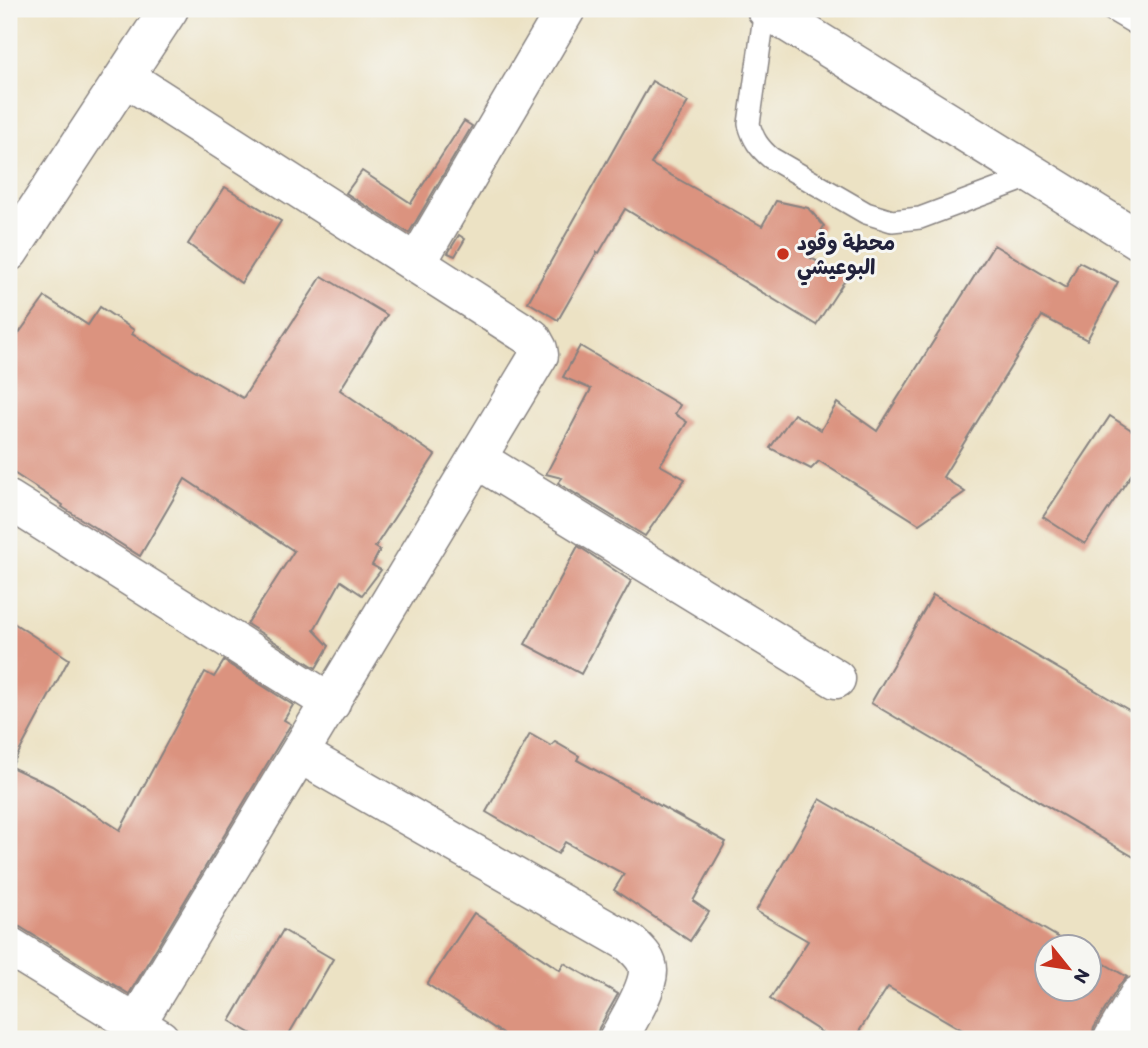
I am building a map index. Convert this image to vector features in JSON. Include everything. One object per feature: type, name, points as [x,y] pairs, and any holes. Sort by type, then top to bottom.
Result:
[{"type":"street","points":[[9,252],[169,9]]},
{"type":"street","points":[[416,264],[566,9]]},
{"type":"street","points":[[766,9],[1139,240]]},
{"type":"street","points":[[9,946],[141,1035],[300,754],[539,355],[531,338],[125,77]]},
{"type":"street","points":[[477,458],[836,679]]},
{"type":"street","points":[[9,500],[331,703]]},
{"type":"street","points":[[300,754],[630,943],[643,956],[648,971],[640,999],[618,1039]]},
{"type":"street","points":[[1113,1039],[1139,995]]},
{"type":"lane","points":[[766,9],[749,124],[760,149],[771,158],[866,213],[892,221],[919,218],[1035,175]]},
{"type":"lane","points":[[1110,9],[1139,26]]},
{"type":"building","points":[[652,81],[688,102],[651,164],[762,226],[776,201],[808,208],[824,226],[807,256],[847,277],[816,325],[625,209],[558,320],[528,302]]},
{"type":"building","points":[[464,121],[472,126],[409,233],[346,193],[362,171],[411,203]]},
{"type":"building","points":[[225,187],[281,221],[241,283],[188,244]]},
{"type":"building","points":[[459,235],[465,239],[455,256],[448,253]]},
{"type":"building","points":[[994,245],[1066,288],[1079,262],[1118,282],[1087,340],[1042,316],[943,477],[965,492],[919,524],[819,461],[811,469],[770,448],[794,414],[821,430],[837,403],[877,431]]},
{"type":"building","points":[[322,276],[387,315],[340,390],[435,455],[375,547],[380,550],[372,565],[381,570],[362,595],[341,581],[314,630],[329,646],[316,668],[247,624],[294,551],[185,479],[140,556],[9,470],[9,347],[45,297],[88,325],[100,307],[134,330],[132,334],[243,398]]},
{"type":"building","points":[[580,346],[680,405],[675,414],[687,422],[660,465],[685,479],[645,536],[558,483],[562,478],[546,474],[591,389],[563,377]]},
{"type":"building","points":[[1110,416],[1139,435],[1139,463],[1085,544],[1043,517]]},
{"type":"building","points":[[578,546],[631,581],[581,674],[525,644]]},
{"type":"building","points":[[933,595],[1139,716],[1139,860],[871,703]]},
{"type":"building","points":[[9,620],[69,659],[11,767],[52,786],[120,830],[205,672],[214,677],[224,661],[293,705],[284,720],[291,724],[129,994],[20,927],[9,924]]},
{"type":"building","points":[[530,734],[551,746],[555,742],[579,756],[577,760],[726,842],[693,901],[709,912],[690,941],[614,890],[624,874],[565,842],[558,854],[486,812]]},
{"type":"building","points":[[820,799],[1049,932],[1032,932],[1032,1002],[1102,1002],[1102,962],[1127,977],[1094,1028],[1091,1039],[978,1039],[888,987],[854,1039],[832,1039],[770,999],[808,941],[756,911]]},
{"type":"building","points":[[474,913],[560,970],[564,963],[618,994],[599,1028],[596,1039],[511,1039],[427,984]]},
{"type":"building","points":[[283,930],[333,959],[286,1039],[261,1039],[230,1021]]},
{"type":"place","name":"محطة وقود البوعيشي","points":[[783,254]]}]
